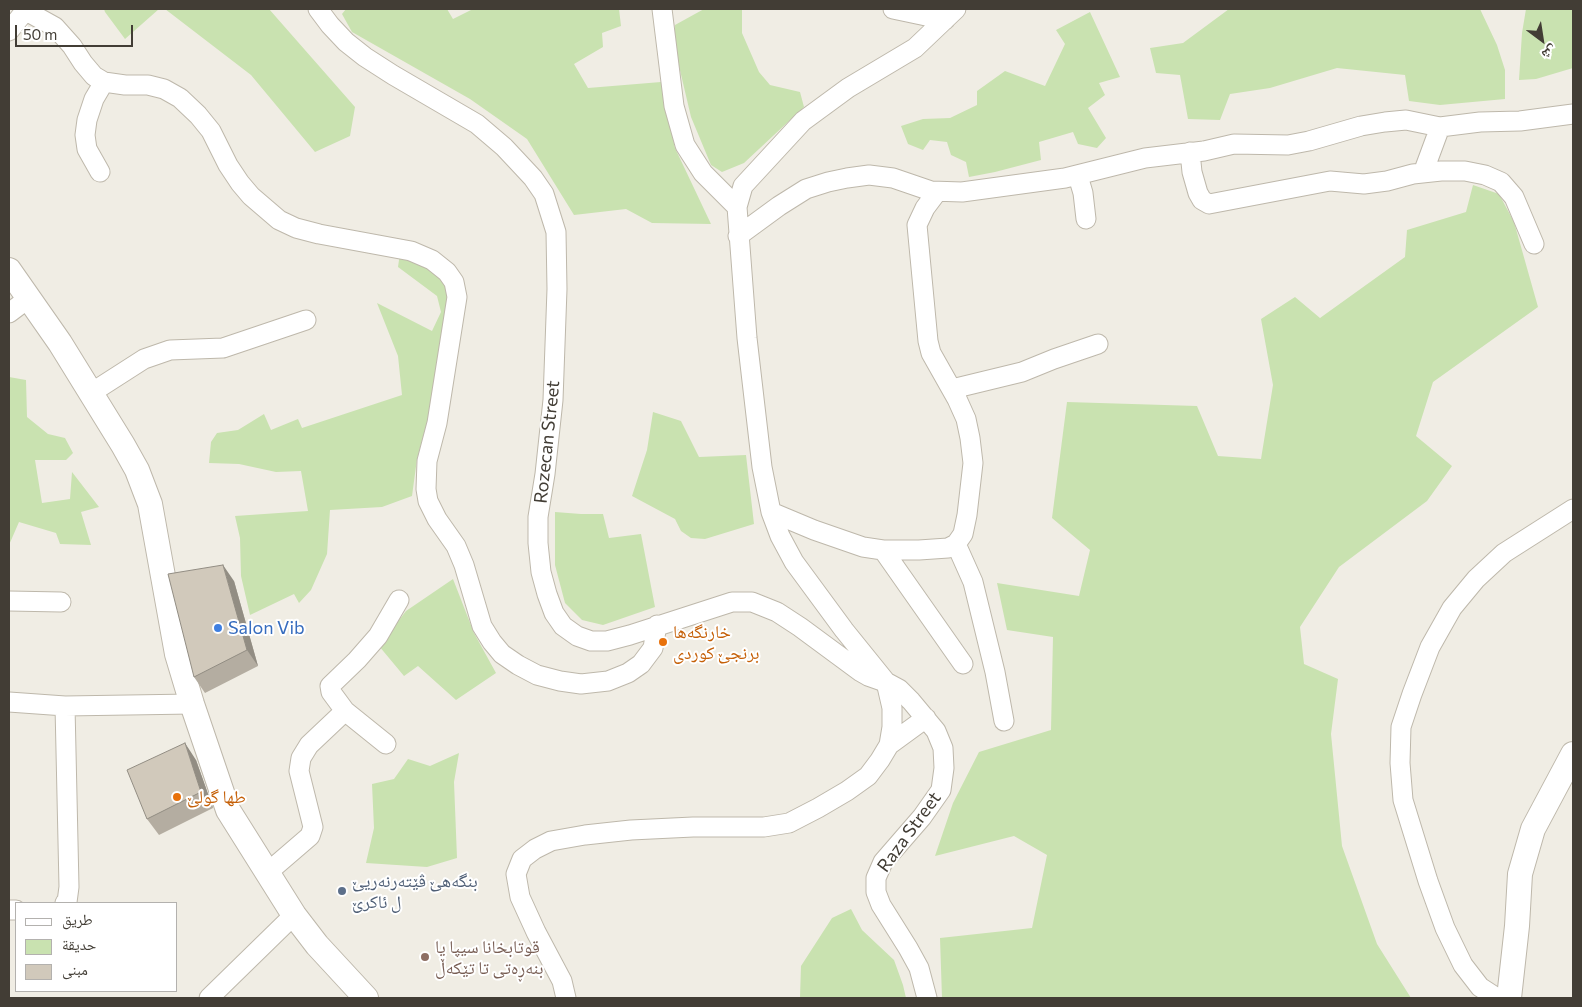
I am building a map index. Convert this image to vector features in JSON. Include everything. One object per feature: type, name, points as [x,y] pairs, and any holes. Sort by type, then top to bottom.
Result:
[{"type":"street","name":"Rozecan Street","points":[[318,9],[346,42],[365,57],[477,124],[514,158],[533,178],[544,194],[556,232],[557,289],[553,400],[538,517],[538,543],[541,572],[554,613],[563,626],[577,636],[591,640],[607,641],[732,602],[752,602],[776,612],[868,676],[886,682]]},
{"type":"street","points":[[662,9],[674,106],[685,145],[703,173],[737,207]]},
{"type":"street","points":[[893,9],[950,14]]},
{"type":"street","points":[[9,32],[26,10],[55,27],[94,76],[104,82],[125,85],[148,85],[164,89],[180,98],[211,131],[228,166],[240,183],[251,196],[280,220],[296,228],[319,234],[411,251],[432,260],[454,282],[457,296],[456,314],[437,423],[427,461],[426,489],[428,501],[437,519],[456,546],[464,565],[482,626],[502,654],[531,672],[552,679],[581,684],[608,681],[628,673],[641,664],[653,648],[657,625]]},
{"type":"street","points":[[889,745],[892,708],[886,682],[844,630],[794,562],[780,536],[771,512],[762,467],[755,411],[738,236],[737,207],[743,186],[803,121],[848,88],[915,48],[950,14]]},
{"type":"street","points":[[100,172],[87,149],[85,135],[87,120],[94,99],[104,82]]},
{"type":"street","points":[[738,236],[806,189],[828,182],[869,175],[893,178],[937,192],[962,192],[1078,176],[1145,158],[1234,144],[1288,145],[1326,137],[1361,126],[1385,122],[1406,120],[1440,127],[1480,122],[1520,121],[1573,114]]},
{"type":"street","points":[[1423,173],[1440,127]]},
{"type":"street","points":[[1190,152],[1192,172],[1198,193],[1202,200],[1209,204],[1330,181],[1364,184],[1387,181],[1413,174],[1465,171],[1485,175],[1501,182],[1514,197],[1534,244]]},
{"type":"street","points":[[1078,176],[1083,193],[1086,219]]},
{"type":"street","points":[[771,512],[814,530],[863,547],[883,550],[948,548],[956,544],[963,534],[968,515],[973,463],[966,420],[952,389],[937,367],[928,341],[917,225],[920,216],[937,192]]},
{"type":"street","points":[[9,270],[60,343],[137,470],[150,504],[177,654],[228,810],[294,915],[317,945],[366,998]]},
{"type":"street","points":[[9,313],[29,298]]},
{"type":"street","points":[[91,393],[144,359],[170,350],[222,348],[306,320]]},
{"type":"street","points":[[952,389],[1022,372],[1098,344]]},
{"type":"street","points":[[1497,998],[1480,987],[1463,965],[1445,928],[1428,881],[1403,800],[1400,762],[1401,727],[1430,647],[1452,608],[1476,578],[1504,553],[1573,509]]},
{"type":"street","points":[[956,544],[973,582],[995,672],[1004,721]]},
{"type":"street","points":[[883,550],[962,664]]},
{"type":"street","points":[[9,600],[61,602]]},
{"type":"street","points":[[386,744],[345,711],[330,692],[330,686],[378,636],[400,600]]},
{"type":"street","name":"Raza Street","points":[[886,682],[899,689],[926,718],[936,731],[943,748],[944,768],[941,790],[922,817],[884,862],[876,878],[876,892],[884,911],[919,968],[927,998]]},
{"type":"street","points":[[9,702],[65,706],[192,704]]},
{"type":"street","points":[[65,706],[69,887],[67,902]]},
{"type":"street","points":[[267,872],[310,836],[313,827],[299,771],[301,758],[309,745],[345,711]]},
{"type":"street","points":[[566,998],[562,981],[520,897],[516,874],[522,859],[535,848],[551,840],[585,834],[693,827],[764,827],[789,823],[818,808],[868,776],[889,745],[926,718]]},
{"type":"street","points":[[1509,998],[1520,874],[1533,829],[1573,754]]},
{"type":"street","points":[[209,998],[294,915]]},
{"type":"green space","points":[[104,9],[159,9],[125,39]]},
{"type":"green space","points":[[165,9],[269,9],[355,107],[350,136],[315,152],[251,75]]},
{"type":"green space","points":[[346,9],[447,9],[453,19],[473,9],[619,9],[621,26],[602,33],[603,47],[574,64],[588,88],[661,82],[675,148],[711,224],[652,223],[626,209],[574,215],[527,139],[470,99],[352,32],[342,14]]},
{"type":"green space","points":[[704,9],[742,9],[742,33],[759,72],[770,85],[800,92],[804,107],[744,163],[722,172],[711,165],[691,117],[675,49],[675,25]]},
{"type":"green space","points":[[1229,9],[1480,9],[1497,45],[1505,70],[1505,99],[1440,105],[1409,101],[1405,75],[1337,68],[1270,88],[1230,94],[1220,120],[1188,119],[1180,75],[1156,73],[1150,48],[1183,43]]},
{"type":"green space","points":[[1526,9],[1573,9],[1573,68],[1536,79],[1519,80],[1522,33]]},
{"type":"green space","points":[[1090,12],[1120,77],[1099,83],[1105,95],[1088,108],[1106,138],[1097,148],[1078,144],[1073,132],[1039,142],[1041,160],[969,177],[966,162],[951,155],[947,142],[930,140],[923,150],[908,144],[901,126],[923,119],[950,118],[977,105],[977,91],[1005,71],[1045,86],[1065,44],[1056,30]]},
{"type":"green space","points":[[1473,185],[1499,194],[1514,222],[1538,307],[1433,382],[1416,436],[1452,466],[1427,501],[1339,567],[1300,627],[1304,664],[1338,679],[1331,734],[1342,846],[1377,944],[1411,998],[942,998],[940,938],[1032,928],[1047,855],[1014,836],[935,856],[953,803],[979,752],[1051,730],[1053,637],[1007,630],[997,583],[1079,596],[1090,550],[1052,518],[1067,402],[1197,406],[1218,456],[1261,459],[1273,385],[1261,319],[1295,297],[1320,318],[1405,257],[1407,230],[1466,212]]},
{"type":"green space","points":[[400,253],[426,264],[445,280],[450,296],[429,415],[417,459],[412,496],[382,507],[330,510],[327,554],[311,590],[299,603],[294,594],[250,615],[241,576],[240,538],[235,516],[308,511],[301,471],[276,472],[239,464],[209,463],[211,442],[217,433],[238,430],[264,414],[271,430],[298,419],[302,428],[402,395],[398,356],[377,303],[432,331],[441,312],[437,296],[398,267]]},
{"type":"green space","points":[[9,377],[26,380],[27,417],[48,434],[65,438],[73,453],[66,460],[35,460],[42,503],[70,499],[72,472],[99,507],[81,512],[91,545],[60,544],[56,533],[19,522],[9,545]]},
{"type":"green space","points":[[653,412],[681,421],[699,457],[746,455],[754,524],[705,539],[691,538],[681,531],[675,519],[632,496],[647,450]]},
{"type":"green space","points":[[555,512],[603,514],[609,538],[641,534],[655,607],[603,625],[582,620],[565,603],[555,565]]},
{"type":"green space","points":[[453,579],[474,633],[496,673],[456,700],[418,666],[404,676],[379,646],[406,611]]},
{"type":"green space","points":[[459,753],[454,782],[457,858],[427,867],[366,863],[374,828],[372,784],[394,779],[408,759],[430,766]]},
{"type":"green space","points":[[851,909],[862,930],[894,960],[906,998],[800,998],[801,966],[832,918]]},
{"type":"building","name":"Salon Vib","points":[[223,565],[247,650],[194,677],[168,574]]},
{"type":"building","points":[[185,743],[201,792],[147,819],[127,770]]},
{"type":"place","name":"Salon Vib","points":[[218,628]]},
{"type":"place","name":"خارنگەها برنجێ کوردی","points":[[663,642]]},
{"type":"place","name":"طها گولێ","points":[[177,797]]},
{"type":"place","name":"بنگەهێ ڤێتەرنەریێ ل ئاکرێ","points":[[342,891]]},
{"type":"place","name":"قوتابخانا سیپا یا بنەڕەتی تا تێکەڵ","points":[[425,957]]}]
